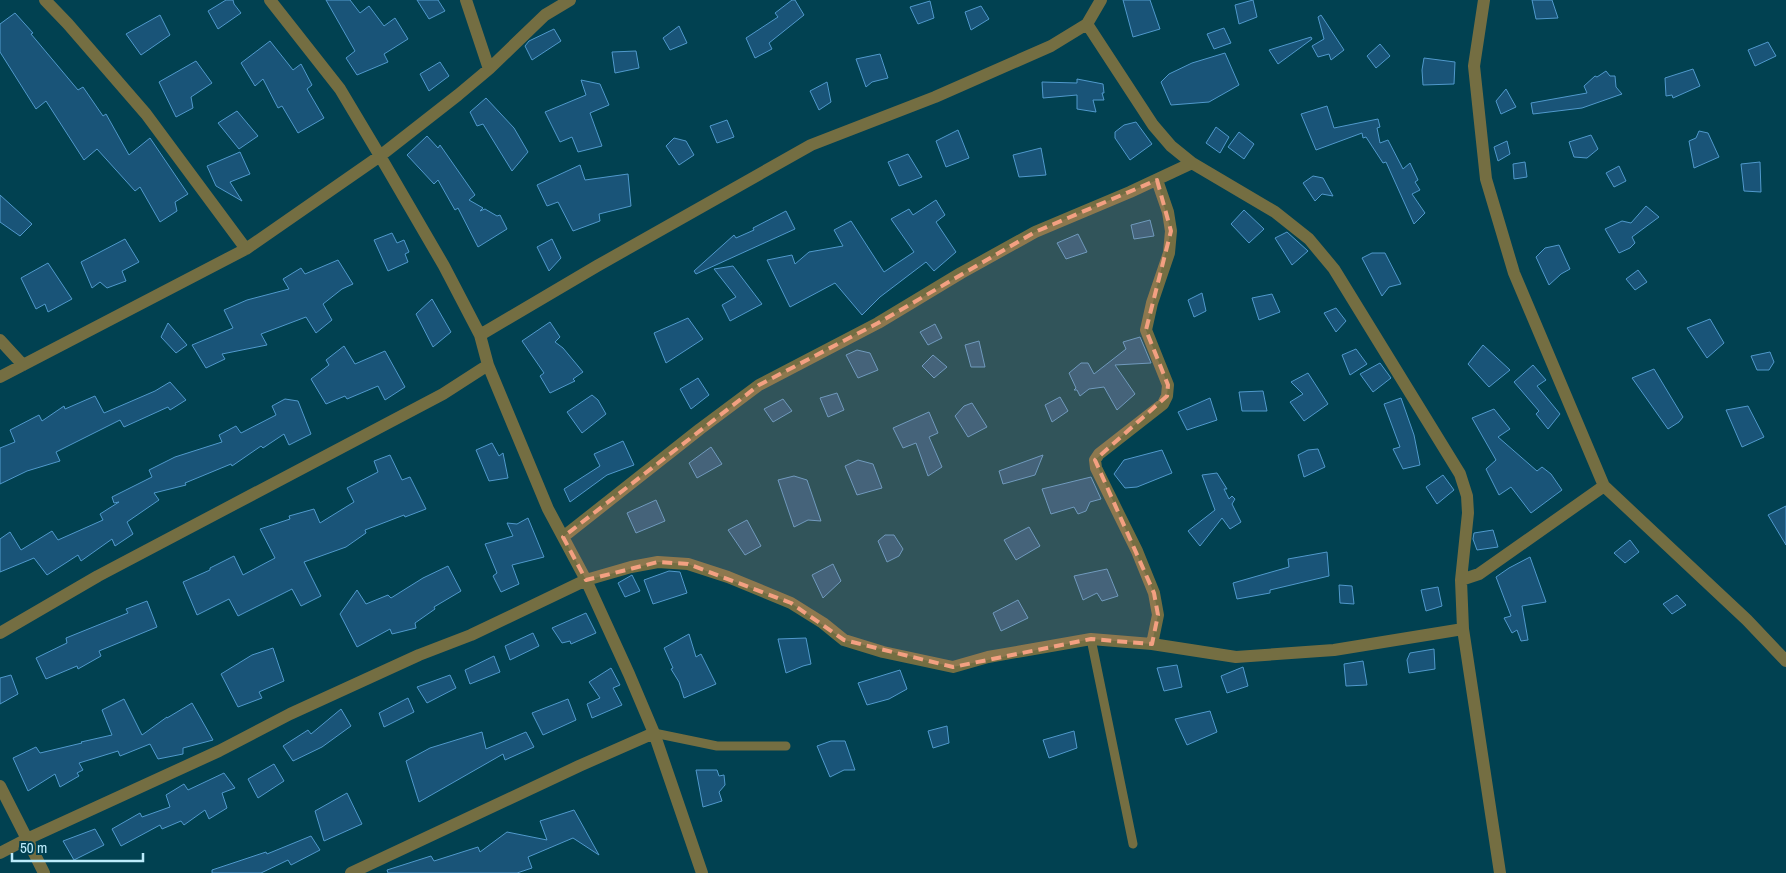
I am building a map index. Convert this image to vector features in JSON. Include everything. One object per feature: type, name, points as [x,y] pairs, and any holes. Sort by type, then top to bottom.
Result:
[{"type":"street","points":[[46,0],[146,114],[246,249]]},
{"type":"street","points":[[270,0],[340,89],[444,266],[480,335],[488,365],[548,508],[586,580],[654,733],[702,873]]},
{"type":"street","points":[[466,0],[489,69]]},
{"type":"street","points":[[0,377],[246,249],[380,156],[489,69],[545,15],[570,0]]},
{"type":"street","points":[[480,335],[597,266],[811,145],[935,97],[1051,46],[1087,24],[1101,0]]},
{"type":"street","points":[[1484,0],[1474,66],[1486,179],[1514,274],[1604,486],[1747,620],[1786,661]]},
{"type":"street","points":[[1087,24],[1153,125],[1171,146],[1192,163],[1274,212],[1309,239],[1334,269],[1460,474],[1467,496],[1468,514],[1461,580],[1463,629],[1500,873]]},
{"type":"street","points":[[563,536],[759,385],[878,323],[961,272],[1035,232],[1192,163]]},
{"type":"street","points":[[1152,644],[1158,615],[1154,593],[1137,552],[1096,468],[1095,460],[1099,454],[1163,404],[1167,396],[1168,385],[1146,330],[1152,303],[1169,253],[1172,231],[1168,212],[1157,180]]},
{"type":"street","points":[[0,340],[23,365]]},
{"type":"street","points":[[0,633],[98,576],[443,394],[488,365]]},
{"type":"street","points":[[1461,580],[1479,574],[1604,486]]},
{"type":"street","points":[[0,853],[194,762],[290,714],[419,656],[471,635],[586,580],[631,567],[658,562],[688,564],[728,577],[791,603],[823,623],[844,640],[882,652],[953,667],[988,657],[1091,639],[1152,644],[1236,657],[1334,650],[1463,629]]},
{"type":"street","points":[[351,873],[570,770],[654,733]]},
{"type":"street","points":[[0,786],[44,873]]},
{"type":"lane","points":[[1091,639],[1133,844]]},
{"type":"lane","points":[[654,733],[717,746],[786,746]]},
{"type":"highlighted area","points":[[1157,180],[1171,231],[1146,330],[1168,385],[1167,396],[1095,460],[1154,593],[1158,615],[1152,644],[1091,639],[953,667],[844,640],[791,603],[688,564],[658,562],[586,580],[563,537],[759,385],[878,323],[1035,232]]},
{"type":"building","points":[[226,0],[233,0],[241,13],[218,29],[208,11]]},
{"type":"building","points":[[326,0],[350,0],[360,13],[369,6],[384,26],[395,18],[408,39],[384,54],[388,62],[357,75],[346,58],[355,51]]},
{"type":"building","points":[[417,0],[438,0],[445,11],[429,19]]},
{"type":"building","points":[[792,0],[795,0],[804,15],[769,43],[772,49],[755,58],[746,38],[778,17],[775,13]]},
{"type":"building","points":[[1123,0],[1150,0],[1160,29],[1133,37]]},
{"type":"building","points":[[1253,0],[1257,17],[1239,24],[1235,5]]},
{"type":"building","points":[[1532,0],[1552,0],[1558,18],[1536,19]]},
{"type":"building","points":[[930,1],[934,18],[918,24],[910,7]]},
{"type":"building","points":[[981,6],[989,19],[971,30],[965,12]]},
{"type":"building","points":[[15,13],[78,90],[83,87],[103,116],[106,114],[129,155],[150,138],[188,194],[175,202],[177,211],[160,222],[140,187],[135,191],[97,149],[84,160],[46,101],[36,109],[0,52],[0,24]]},
{"type":"building","points":[[160,15],[170,35],[141,55],[126,34]]},
{"type":"building","points":[[1321,15],[1344,50],[1331,60],[1329,54],[1318,57],[1312,46],[1324,39],[1318,17]]},
{"type":"building","points":[[679,26],[687,43],[670,50],[663,38]]},
{"type":"building","points":[[1224,28],[1231,43],[1214,49],[1207,34]]},
{"type":"building","points":[[554,29],[561,41],[532,60],[525,46],[529,41]]},
{"type":"building","points":[[1311,37],[1312,39],[1278,64],[1269,50]]},
{"type":"building","points":[[270,41],[293,70],[301,64],[312,85],[307,89],[324,118],[298,133],[282,106],[278,108],[263,79],[255,86],[241,63]]},
{"type":"building","points":[[1768,42],[1776,56],[1755,66],[1748,50]]},
{"type":"building","points":[[1380,44],[1390,56],[1376,68],[1367,56]]},
{"type":"building","points":[[636,51],[639,68],[615,73],[612,52]]},
{"type":"building","points":[[1225,53],[1239,85],[1209,102],[1171,105],[1161,82],[1169,74],[1192,63]]},
{"type":"building","points":[[880,54],[888,78],[872,82],[866,87],[856,59]]},
{"type":"building","points":[[1424,58],[1455,62],[1454,84],[1423,85],[1422,70]]},
{"type":"building","points":[[196,61],[212,83],[191,97],[193,108],[176,117],[159,82]]},
{"type":"building","points":[[440,62],[449,76],[429,91],[420,74]]},
{"type":"building","points":[[1693,69],[1700,86],[1673,98],[1672,95],[1666,96],[1665,78]]},
{"type":"building","points":[[1606,71],[1610,76],[1615,76],[1616,87],[1622,94],[1582,108],[1533,114],[1531,103],[1587,93],[1584,86],[1595,76],[1597,77]]},
{"type":"building","points":[[1077,79],[1103,84],[1104,93],[1102,93],[1104,100],[1093,100],[1096,112],[1077,109],[1077,95],[1043,98],[1042,82],[1077,83]]},
{"type":"building","points":[[581,80],[600,84],[609,105],[590,113],[602,146],[578,152],[572,137],[560,142],[545,112],[586,95]]},
{"type":"building","points":[[827,82],[831,102],[819,110],[810,91]]},
{"type":"building","points":[[1506,89],[1516,107],[1501,114],[1496,101]]},
{"type":"building","points":[[486,98],[514,128],[528,152],[512,171],[483,124],[477,126],[470,112]]},
{"type":"building","points":[[1327,106],[1334,128],[1378,119],[1380,127],[1377,128],[1380,143],[1388,140],[1403,169],[1410,163],[1418,180],[1415,182],[1420,190],[1412,194],[1425,213],[1414,224],[1386,162],[1383,163],[1366,137],[1363,138],[1362,133],[1316,150],[1301,114]]},
{"type":"building","points":[[237,111],[258,136],[239,149],[218,123]]},
{"type":"building","points":[[727,120],[734,137],[717,143],[710,126]]},
{"type":"building","points":[[1136,122],[1152,144],[1130,160],[1115,138],[1115,132],[1124,125]]},
{"type":"building","points":[[1216,127],[1229,137],[1220,153],[1206,143]]},
{"type":"building","points":[[958,130],[969,158],[946,167],[936,141]]},
{"type":"building","points":[[1699,131],[1708,133],[1719,157],[1694,168],[1689,141],[1696,138]]},
{"type":"building","points":[[1239,132],[1254,144],[1244,159],[1228,147]]},
{"type":"building","points":[[1591,135],[1598,149],[1587,158],[1574,157],[1569,142]]},
{"type":"building","points":[[427,136],[438,148],[440,145],[475,195],[469,200],[483,208],[480,211],[485,209],[497,216],[500,215],[507,229],[478,247],[458,208],[455,210],[438,180],[434,184],[407,155]]},
{"type":"building","points":[[674,138],[686,141],[694,155],[679,165],[666,146]]},
{"type":"building","points":[[1507,141],[1510,154],[1498,161],[1494,147]]},
{"type":"building","points":[[1041,148],[1046,175],[1019,177],[1013,155]]},
{"type":"building","points":[[240,152],[250,174],[230,182],[242,201],[216,186],[207,166]]},
{"type":"building","points":[[908,154],[922,177],[899,186],[888,162]]},
{"type":"building","points":[[1525,162],[1527,177],[1514,179],[1513,164]]},
{"type":"building","points":[[1760,162],[1761,192],[1744,191],[1741,164]]},
{"type":"building","points":[[580,165],[585,180],[628,174],[631,206],[599,214],[600,221],[573,231],[558,202],[547,206],[537,185]]},
{"type":"building","points":[[1619,166],[1626,181],[1614,187],[1606,173]]},
{"type":"building","points":[[1313,176],[1323,178],[1333,196],[1322,194],[1315,201],[1303,183]]},
{"type":"building","points":[[0,195],[32,224],[20,236],[0,222]]},
{"type":"building","points":[[936,200],[945,215],[936,222],[956,252],[934,271],[926,262],[880,297],[862,315],[835,283],[790,307],[767,260],[792,255],[795,264],[809,252],[843,246],[834,230],[851,221],[884,272],[914,252],[891,219],[909,209],[913,215]]},
{"type":"building","points":[[1646,206],[1659,217],[1632,237],[1635,243],[1630,248],[1619,253],[1605,229],[1622,221],[1631,223]]},
{"type":"building","points":[[1244,210],[1264,229],[1249,243],[1231,224]]},
{"type":"building","points":[[786,211],[795,229],[696,274],[694,271],[734,235],[736,238],[754,230],[753,228]]},
{"type":"building","points":[[1150,220],[1154,236],[1134,239],[1131,225]]},
{"type":"building","points":[[1287,232],[1308,251],[1292,265],[1275,238]]},
{"type":"building","points":[[392,233],[397,243],[404,240],[409,252],[405,254],[408,262],[388,271],[374,240]]},
{"type":"building","points":[[1078,234],[1087,252],[1066,259],[1057,243]]},
{"type":"building","points":[[125,239],[139,262],[122,271],[126,281],[107,288],[100,282],[92,288],[81,262]]},
{"type":"building","points":[[552,239],[561,258],[549,271],[537,247]]},
{"type":"building","points":[[1559,245],[1570,269],[1549,285],[1536,257],[1545,248]]},
{"type":"building","points":[[1372,253],[1385,253],[1401,284],[1389,287],[1382,296],[1362,258]]},
{"type":"building","points":[[338,260],[353,284],[342,289],[323,304],[332,320],[316,333],[306,317],[261,334],[267,345],[222,354],[225,359],[206,368],[192,345],[233,328],[224,310],[247,300],[289,289],[283,279],[301,268],[305,274]]},
{"type":"building","points":[[48,263],[72,299],[48,312],[45,304],[36,309],[21,278]]},
{"type":"building","points":[[733,266],[762,304],[730,321],[722,305],[736,297],[714,269]]},
{"type":"building","points":[[1638,270],[1647,282],[1635,290],[1626,279]]},
{"type":"building","points":[[1202,293],[1206,311],[1194,317],[1188,300]]},
{"type":"building","points":[[1272,294],[1280,312],[1259,320],[1252,298]]},
{"type":"building","points":[[432,299],[451,332],[433,347],[416,314]]},
{"type":"building","points":[[1336,308],[1346,321],[1336,332],[1324,313]]},
{"type":"building","points":[[688,318],[703,339],[666,363],[654,333]]},
{"type":"building","points":[[1710,319],[1724,343],[1707,358],[1687,328]]},
{"type":"building","points":[[550,322],[560,337],[555,342],[563,348],[583,372],[573,379],[575,381],[550,393],[540,376],[544,373],[522,341]]},
{"type":"building","points":[[168,323],[187,345],[176,353],[161,337]]},
{"type":"building","points":[[935,324],[942,338],[928,345],[920,332]]},
{"type":"building","points":[[1140,337],[1151,363],[1115,365],[1135,394],[1117,410],[1104,387],[1089,389],[1080,396],[1077,390],[1074,390],[1076,388],[1069,373],[1081,363],[1088,363],[1094,374],[1126,349],[1123,342]]},
{"type":"building","points":[[979,341],[985,367],[971,367],[965,345]]},
{"type":"building","points":[[1483,345],[1510,370],[1489,387],[1468,364]]},
{"type":"building","points":[[344,346],[355,364],[385,351],[405,387],[385,400],[378,386],[347,399],[345,396],[326,404],[311,379],[329,365],[326,360]]},
{"type":"building","points":[[1356,349],[1367,364],[1350,375],[1342,355]]},
{"type":"building","points":[[857,350],[870,353],[878,370],[858,378],[846,355]]},
{"type":"building","points":[[1770,352],[1774,362],[1769,370],[1757,370],[1751,356]]},
{"type":"building","points":[[933,355],[947,367],[934,378],[922,366]]},
{"type":"building","points":[[1380,363],[1391,378],[1373,392],[1360,374]]},
{"type":"building","points":[[1533,365],[1546,380],[1537,386],[1560,414],[1548,429],[1536,414],[1539,411],[1514,382]]},
{"type":"building","points":[[1654,369],[1683,417],[1668,429],[1632,378]]},
{"type":"building","points":[[1308,373],[1328,404],[1304,421],[1290,402],[1303,394],[1291,382]]},
{"type":"building","points":[[698,378],[709,395],[691,409],[680,389]]},
{"type":"building","points":[[170,382],[186,400],[170,410],[168,407],[124,427],[120,420],[56,452],[60,461],[27,471],[0,484],[0,448],[15,442],[10,430],[39,415],[42,421],[64,406],[65,409],[95,396],[104,413],[155,391]]},
{"type":"building","points":[[1263,391],[1267,411],[1242,411],[1239,392]]},
{"type":"building","points":[[837,393],[844,410],[828,417],[820,398]]},
{"type":"building","points":[[592,395],[598,400],[606,414],[582,433],[567,412]]},
{"type":"building","points":[[1060,397],[1068,411],[1052,422],[1045,405]]},
{"type":"building","points":[[1210,398],[1217,420],[1187,430],[1178,412]]},
{"type":"building","points":[[1401,398],[1414,435],[1420,465],[1403,469],[1393,449],[1400,447],[1384,404]]},
{"type":"building","points":[[285,399],[298,401],[311,434],[289,445],[284,434],[263,448],[261,446],[232,466],[231,464],[185,483],[186,485],[154,493],[159,500],[127,522],[133,534],[115,546],[112,539],[81,561],[78,555],[47,575],[34,558],[0,572],[0,539],[10,532],[21,550],[52,531],[58,540],[103,520],[100,514],[119,502],[114,503],[112,497],[152,477],[149,470],[175,457],[222,442],[219,435],[236,426],[241,433],[276,415],[272,406]]},
{"type":"building","points":[[783,399],[792,411],[773,422],[764,409]]},
{"type":"building","points":[[972,403],[987,427],[968,437],[955,416],[964,406]]},
{"type":"building","points":[[1748,406],[1764,437],[1742,447],[1726,410]]},
{"type":"building","points":[[1494,409],[1510,429],[1498,437],[1537,471],[1542,467],[1551,474],[1562,490],[1531,513],[1511,487],[1499,495],[1486,469],[1496,460],[1472,418]]},
{"type":"building","points":[[929,412],[938,433],[929,437],[942,467],[928,476],[916,443],[903,448],[893,428]]},
{"type":"building","points":[[623,441],[634,465],[607,475],[570,502],[564,489],[600,466],[594,454]]},
{"type":"building","points":[[492,443],[499,456],[503,453],[508,478],[489,481],[476,450]]},
{"type":"building","points":[[711,447],[722,464],[697,478],[689,463]]},
{"type":"building","points":[[1318,449],[1325,467],[1304,477],[1298,455],[1308,450]]},
{"type":"building","points":[[1162,450],[1172,473],[1137,487],[1125,488],[1114,474],[1124,460]]},
{"type":"building","points":[[390,455],[402,480],[410,477],[426,509],[365,530],[366,533],[346,547],[304,562],[321,596],[301,606],[292,589],[238,616],[229,599],[197,615],[183,582],[210,570],[210,568],[234,556],[243,575],[275,558],[260,529],[290,519],[289,516],[314,509],[320,523],[354,502],[347,488],[378,472],[374,461]]},
{"type":"building","points":[[1043,455],[1035,475],[1003,484],[999,471]]},
{"type":"building","points":[[858,460],[873,464],[882,488],[857,495],[845,466]]},
{"type":"building","points":[[1217,473],[1227,489],[1224,489],[1229,499],[1232,496],[1235,499],[1232,504],[1241,522],[1230,529],[1222,518],[1200,546],[1188,531],[1215,510],[1202,475]]},
{"type":"building","points":[[1443,475],[1454,490],[1437,504],[1426,487]]},
{"type":"building","points":[[794,476],[807,480],[821,521],[808,520],[794,527],[778,480]]},
{"type":"building","points":[[1091,477],[1101,499],[1090,502],[1086,511],[1078,514],[1074,507],[1051,514],[1042,489]]},
{"type":"building","points":[[656,500],[665,521],[636,533],[627,513]]},
{"type":"building","points":[[1786,506],[1786,545],[1768,515]]},
{"type":"building","points":[[528,518],[544,557],[512,565],[519,584],[501,592],[493,576],[497,573],[485,544],[513,536],[507,523],[517,524]]},
{"type":"building","points":[[747,520],[761,546],[745,555],[728,530]]},
{"type":"building","points":[[1029,527],[1040,546],[1016,560],[1004,540]]},
{"type":"building","points":[[1493,530],[1498,547],[1477,550],[1473,539],[1474,533]]},
{"type":"building","points":[[885,535],[894,535],[903,549],[899,556],[887,562],[878,541]]},
{"type":"building","points":[[1630,540],[1639,552],[1625,563],[1614,553]]},
{"type":"building","points":[[1327,552],[1329,576],[1270,590],[1270,593],[1237,599],[1233,583],[1289,567],[1288,559]]},
{"type":"building","points":[[1530,557],[1546,602],[1522,606],[1528,640],[1521,641],[1517,630],[1512,633],[1504,618],[1511,616],[1496,577]]},
{"type":"building","points":[[833,564],[841,581],[823,598],[812,575]]},
{"type":"building","points":[[448,566],[461,591],[434,607],[435,609],[415,623],[416,628],[392,634],[390,629],[357,647],[340,614],[357,590],[366,604],[388,595],[391,598],[423,578]]},
{"type":"building","points":[[1107,569],[1118,596],[1102,601],[1097,593],[1083,600],[1074,576]]},
{"type":"building","points":[[669,571],[680,572],[687,593],[653,604],[644,580]]},
{"type":"building","points":[[632,575],[640,591],[625,597],[618,583]]},
{"type":"building","points":[[1339,585],[1352,586],[1354,604],[1340,603]]},
{"type":"building","points":[[1438,587],[1442,606],[1426,611],[1421,590]]},
{"type":"building","points":[[1677,595],[1686,605],[1672,614],[1663,604]]},
{"type":"building","points":[[1018,600],[1028,618],[1001,631],[993,613]]},
{"type":"building","points":[[147,601],[157,627],[99,651],[101,656],[78,669],[77,666],[46,679],[36,658],[67,643],[66,638],[128,613],[126,609]]},
{"type":"building","points":[[586,613],[596,633],[571,644],[570,641],[562,643],[552,628]]},
{"type":"building","points":[[533,633],[539,646],[510,660],[505,646]]},
{"type":"building","points":[[689,634],[696,657],[701,654],[716,684],[684,698],[664,648]]},
{"type":"building","points":[[806,638],[811,664],[786,673],[778,639]]},
{"type":"building","points":[[273,648],[284,681],[259,692],[262,698],[238,707],[221,674],[252,655]]},
{"type":"building","points":[[1434,649],[1435,669],[1409,673],[1407,660],[1410,653]]},
{"type":"building","points":[[494,656],[500,672],[470,684],[465,670]]},
{"type":"building","points":[[1363,661],[1367,685],[1346,686],[1344,664]]},
{"type":"building","points":[[1177,665],[1182,687],[1164,691],[1157,668]]},
{"type":"building","points":[[1243,667],[1248,686],[1227,693],[1221,676]]},
{"type":"building","points":[[611,668],[620,685],[613,688],[622,705],[592,718],[587,704],[600,698],[589,682]]},
{"type":"building","points":[[900,670],[907,689],[889,699],[867,705],[858,683]]},
{"type":"building","points":[[11,675],[18,694],[0,704],[0,678]]},
{"type":"building","points":[[450,675],[456,688],[427,703],[417,687]]},
{"type":"building","points":[[408,698],[414,712],[384,727],[379,713]]},
{"type":"building","points":[[124,699],[142,735],[167,717],[192,703],[213,740],[183,748],[183,754],[158,759],[150,744],[120,756],[118,751],[79,763],[83,770],[77,773],[79,776],[60,787],[55,774],[28,791],[13,758],[36,747],[40,753],[112,735],[102,710]]},
{"type":"building","points":[[568,699],[576,720],[543,735],[532,713]]},
{"type":"building","points":[[341,709],[351,726],[322,747],[293,761],[283,746],[308,730],[311,734]]},
{"type":"building","points":[[1210,711],[1217,732],[1187,745],[1175,719]]},
{"type":"building","points":[[947,726],[949,743],[933,748],[928,731]]},
{"type":"building","points":[[1074,731],[1077,748],[1049,758],[1043,740]]},
{"type":"building","points":[[482,732],[486,749],[526,732],[534,747],[505,760],[503,754],[419,802],[406,761],[430,748]]},
{"type":"building","points":[[831,741],[845,741],[855,770],[844,770],[830,777],[817,746]]},
{"type":"building","points":[[274,764],[284,781],[258,798],[248,779]]},
{"type":"building","points":[[696,770],[717,770],[719,776],[724,775],[725,785],[719,792],[722,801],[703,807]]},
{"type":"building","points":[[224,773],[235,788],[222,793],[227,808],[209,819],[205,810],[184,825],[181,821],[162,829],[160,825],[121,846],[112,829],[140,813],[142,817],[170,807],[166,795],[184,784],[188,790]]},
{"type":"building","points":[[347,793],[362,824],[324,841],[315,811]]},
{"type":"building","points":[[574,810],[599,855],[573,838],[528,857],[532,868],[517,873],[388,873],[387,870],[431,856],[434,861],[478,847],[480,852],[507,832],[547,840],[540,821]]},
{"type":"building","points":[[95,829],[104,845],[74,860],[63,841]]},
{"type":"building","points":[[311,836],[320,850],[291,865],[288,860],[261,873],[212,873],[212,870],[266,852],[267,854]]}]
